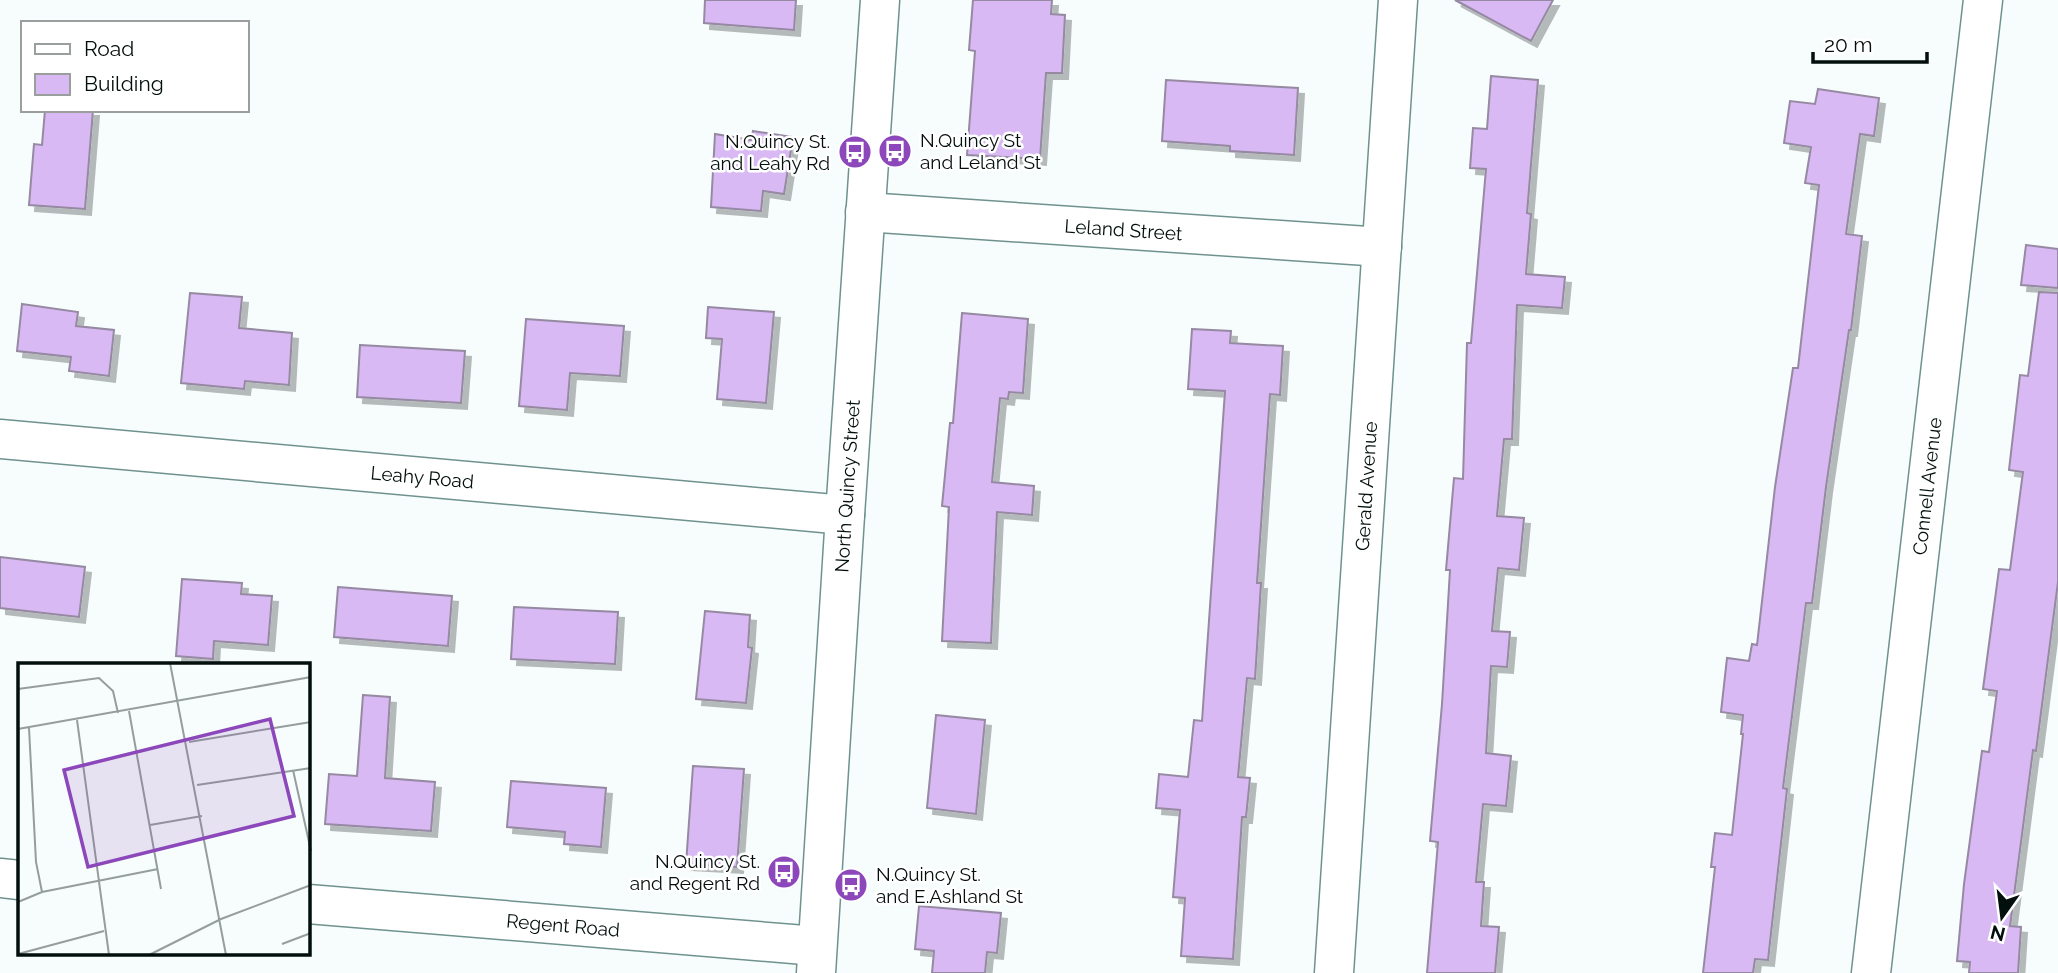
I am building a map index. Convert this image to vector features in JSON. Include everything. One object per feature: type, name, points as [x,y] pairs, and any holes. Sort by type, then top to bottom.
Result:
[{"type":"street","name":"North Quincy Street","points":[[817,959],[880,0]]},
{"type":"street","name":"Gerald Avenue","points":[[1334,973],[1398,0]]},
{"type":"street","name":"Connell Avenue","points":[[1871,973],[1983,0]]},
{"type":"street","name":"Leland Street","points":[[865,212],[1382,247]]},
{"type":"street","name":"Leahy Road","points":[[0,439],[845,515]]},
{"type":"street","points":[[0,878],[18,880]]},
{"type":"street","name":"Regent Road","points":[[310,904],[817,959]]},
{"type":"building","points":[[705,0],[796,0],[794,30],[704,23]]},
{"type":"building","points":[[973,0],[1052,0],[1051,14],[1065,15],[1062,73],[1046,73],[1040,159],[967,155],[975,51],[969,50]]},
{"type":"building","points":[[1455,0],[1553,0],[1531,41]]},
{"type":"building","points":[[1491,76],[1538,80],[1527,213],[1531,214],[1526,274],[1565,277],[1562,308],[1517,305],[1512,439],[1504,439],[1497,516],[1524,518],[1519,570],[1498,568],[1492,631],[1510,632],[1507,667],[1491,666],[1486,753],[1511,756],[1506,806],[1483,804],[1476,882],[1484,882],[1481,926],[1499,927],[1495,973],[1427,973],[1438,842],[1430,841],[1450,570],[1446,570],[1454,478],[1463,479],[1467,343],[1471,343],[1486,169],[1470,168],[1473,128],[1487,129]]},
{"type":"building","points":[[1166,80],[1298,88],[1294,155],[1230,151],[1230,146],[1162,141]]},
{"type":"building","points":[[1818,89],[1879,98],[1874,136],[1860,134],[1846,234],[1862,236],[1851,330],[1826,487],[1812,603],[1806,603],[1783,788],[1787,789],[1768,960],[1755,959],[1753,973],[1703,973],[1715,867],[1711,867],[1715,833],[1732,835],[1743,734],[1743,715],[1721,712],[1727,658],[1749,661],[1752,644],[1757,645],[1775,487],[1793,368],[1798,368],[1819,185],[1805,183],[1811,147],[1784,143],[1790,101],[1815,104]]},
{"type":"building","points":[[45,112],[93,112],[85,209],[29,205],[34,144],[42,145]]},
{"type":"building","points":[[753,131],[793,137],[784,194],[763,191],[761,211],[711,207],[715,134],[751,140]]},
{"type":"building","points":[[2026,245],[2058,249],[2058,288],[2021,285]]},
{"type":"building","points":[[2039,292],[2058,293],[2058,582],[2010,926],[2021,927],[2018,973],[1969,973],[1970,962],[1957,961],[1964,884],[1982,751],[1989,752],[1997,691],[1983,689],[1999,569],[2010,570],[2023,472],[2009,470],[2020,375],[2028,376]]},
{"type":"building","points":[[190,293],[242,297],[239,328],[292,333],[289,385],[245,381],[244,389],[181,383]]},
{"type":"building","points":[[22,304],[78,312],[76,326],[114,330],[109,376],[69,371],[71,357],[17,351]]},
{"type":"building","points":[[708,307],[774,312],[766,403],[717,399],[722,339],[706,338]]},
{"type":"building","points":[[962,313],[1028,319],[1023,393],[1009,392],[1008,399],[1000,398],[992,482],[1034,486],[1032,515],[997,512],[991,643],[942,641],[949,507],[942,506],[950,423],[953,423]]},
{"type":"building","points":[[526,319],[624,326],[620,376],[570,373],[567,410],[519,406]]},
{"type":"building","points":[[1192,329],[1231,331],[1230,343],[1283,346],[1280,395],[1270,394],[1257,583],[1261,583],[1255,679],[1247,678],[1238,777],[1250,778],[1246,817],[1242,817],[1233,959],[1181,956],[1185,898],[1173,897],[1180,810],[1156,808],[1159,774],[1188,777],[1194,720],[1202,721],[1225,391],[1188,389]]},
{"type":"building","points":[[360,345],[465,351],[461,403],[357,397]]},
{"type":"building","points":[[0,557],[85,567],[79,617],[0,608]]},
{"type":"building","points":[[182,579],[242,583],[241,594],[272,596],[268,645],[214,641],[213,659],[176,656]]},
{"type":"building","points":[[338,587],[452,596],[448,646],[334,637]]},
{"type":"building","points":[[514,607],[618,612],[615,664],[511,659]]},
{"type":"building","points":[[705,611],[750,615],[748,647],[752,648],[746,703],[696,699]]},
{"type":"building","points":[[363,695],[390,697],[385,778],[435,782],[431,831],[325,824],[329,774],[357,776]]},
{"type":"building","points":[[936,715],[985,720],[976,814],[927,808]]},
{"type":"building","points":[[693,766],[744,769],[737,867],[686,864]]},
{"type":"building","points":[[511,781],[606,788],[601,847],[564,844],[565,832],[507,827]]},
{"type":"building","points":[[919,906],[1001,913],[997,953],[987,952],[985,973],[932,973],[934,951],[915,949]]},
{"type":"place","name":"N.Quincy St and Leland St","points":[[895,151]]},
{"type":"place","name":"N.Quincy St. and Leahy Rd","points":[[855,152]]},
{"type":"place","name":"N.Quincy St. and Regent Rd","points":[[784,872]]},
{"type":"place","name":"N.Quincy St. and E.Ashland St","points":[[851,885]]}]
